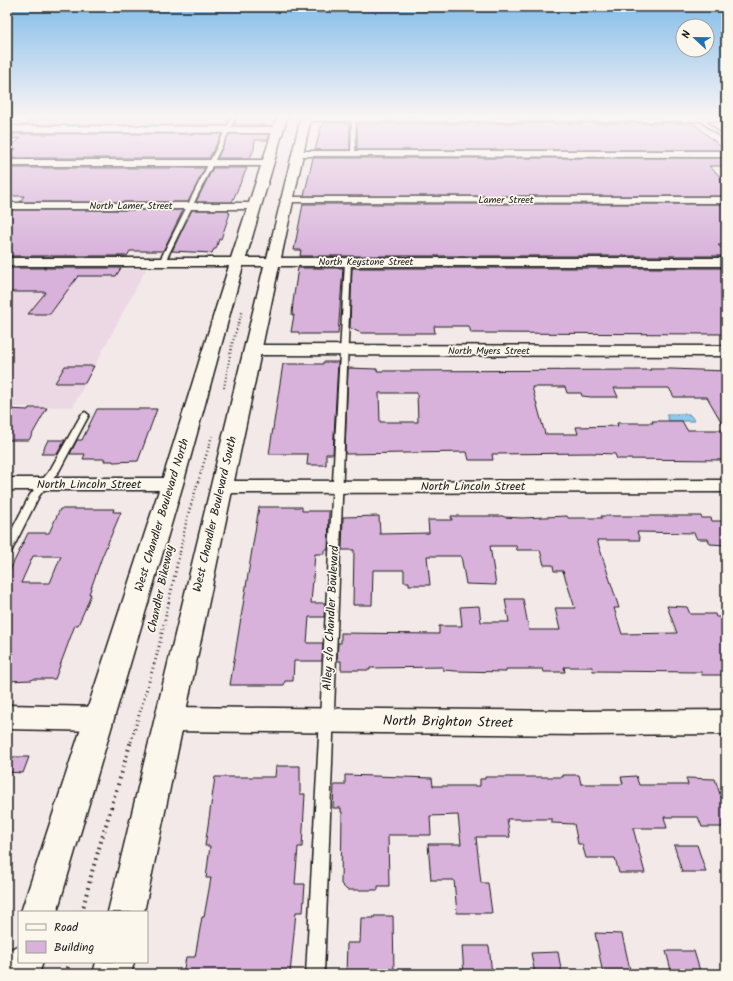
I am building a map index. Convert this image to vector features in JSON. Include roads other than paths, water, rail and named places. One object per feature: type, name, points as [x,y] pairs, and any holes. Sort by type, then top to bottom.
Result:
[{"type":"main road","name":"West Chandler Boulevard North","points":[[39,911],[172,484],[267,163]]},
{"type":"main road","name":"West Chandler Boulevard South","points":[[126,911],[170,719],[220,487],[253,350],[271,262],[296,163]]},
{"type":"main road","name":"North Keystone Street","points":[[7,262],[726,262]]},
{"type":"main road","points":[[20,974],[24,963]]},
{"type":"main road","points":[[112,974],[114,963]]},
{"type":"street","points":[[7,163],[267,163]]},
{"type":"street","name":"Lamer Street","points":[[286,200],[726,200]]},
{"type":"street","name":"North Lamer Street","points":[[7,206],[254,206]]},
{"type":"street","name":"North Myers Street","points":[[253,350],[726,351]]},
{"type":"street","name":"North Lincoln Street","points":[[7,484],[172,484]]},
{"type":"street","name":"North Lincoln Street","points":[[220,487],[726,486]]},
{"type":"street","points":[[7,717],[100,719]]},
{"type":"street","name":"North Brighton Street","points":[[170,719],[581,723],[726,722]]},
{"type":"lane","points":[[162,262],[211,163]]},
{"type":"lane","name":"Alley s/o Chandler Boulevard","points":[[315,974],[348,262]]},
{"type":"lane","points":[[7,550],[35,495],[54,471],[85,414]]},
{"type":"water","points":[[666,414],[689,414],[695,421],[669,421]]}]
